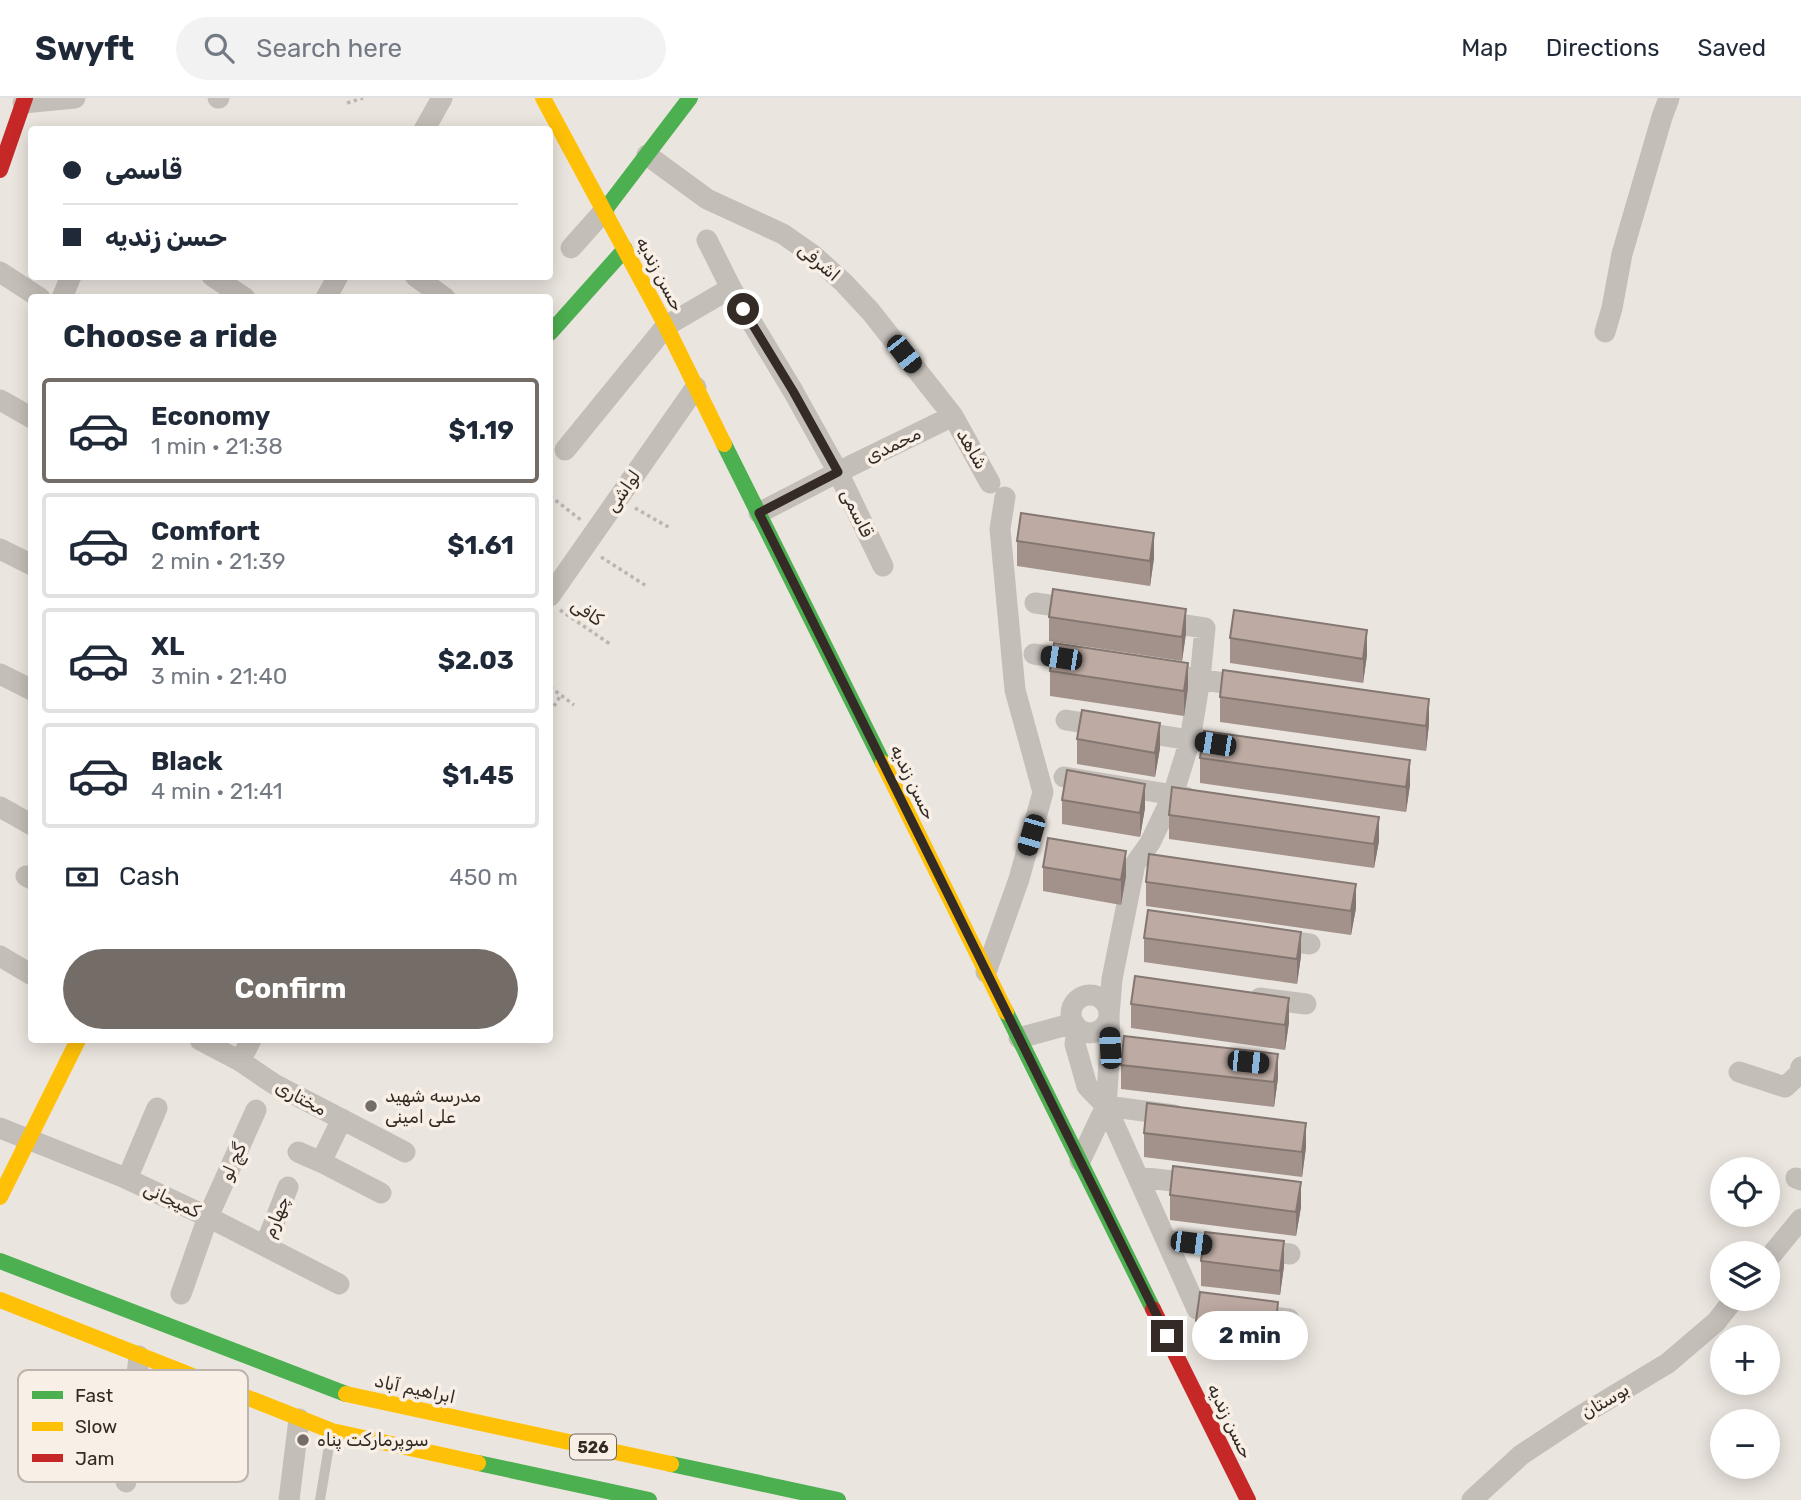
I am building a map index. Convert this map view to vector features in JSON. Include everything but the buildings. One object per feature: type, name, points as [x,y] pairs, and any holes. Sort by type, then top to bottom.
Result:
[{"type":"street","points":[[0,170],[7,131],[24,101],[75,98]]},
{"type":"street","points":[[426,126],[442,98]]},
{"type":"street","name":"حسن زندیه","points":[[543,98],[551,126]]},
{"type":"street","points":[[571,248],[604,211],[690,98]]},
{"type":"street","points":[[1605,332],[1622,254],[1669,98]]},
{"type":"street","name":"حسن زندیه","points":[[556,141],[604,211],[666,326],[1080,1161],[1242,1495]]},
{"type":"street","name":"اشرفی","points":[[647,155],[707,199],[783,233],[813,255],[872,312],[953,416]]},
{"type":"street","name":"قاسمی","points":[[707,240],[731,288],[838,472],[883,566]]},
{"type":"street","points":[[553,330],[625,249]]},
{"type":"street","points":[[0,272],[34,294]]},
{"type":"street","points":[[218,280],[239,294]]},
{"type":"street","points":[[565,450],[666,326],[731,288]]},
{"type":"street","name":"لواشی","points":[[554,603],[589,539],[696,387]]},
{"type":"street","points":[[0,400],[28,416]]},
{"type":"street","name":"محمدی","points":[[759,513],[953,416]]},
{"type":"street","name":"شاهد","points":[[953,416],[998,490],[1015,690],[1043,792],[1019,878],[986,972]]},
{"type":"street","points":[[0,549],[28,563]]},
{"type":"street","points":[[1035,603],[1101,612]]},
{"type":"street","points":[[1019,1038],[1076,1026],[1088,1032],[1104,1027],[1119,980],[1132,921],[1135,864],[1150,843],[1173,795],[1190,740],[1205,628],[1140,618]]},
{"type":"street","points":[[1034,654],[1103,665]]},
{"type":"street","points":[[0,674],[28,688]]},
{"type":"street","points":[[1172,675],[1264,688]]},
{"type":"street","points":[[1066,720],[1216,744]]},
{"type":"street","points":[[1064,777],[1200,799]]},
{"type":"street","points":[[0,807],[28,823]]},
{"type":"street","points":[[1112,860],[1163,868]]},
{"type":"street","points":[[1257,937],[1310,944]]},
{"type":"street","points":[[0,956],[28,973]]},
{"type":"street","points":[[1080,1161],[1107,1106],[1117,1048],[1106,1004],[1102,999],[1090,995],[1083,996],[1071,1011],[1076,1026],[1075,1044],[1087,1086],[1107,1106],[1197,1309],[1289,1319]]},
{"type":"street","points":[[1237,995],[1306,1004]]},
{"type":"street","points":[[0,1197],[76,1043]]},
{"type":"street","name":"مختاری","points":[[206,1043],[240,1061],[274,1084],[405,1152]]},
{"type":"street","points":[[240,1061],[249,1043]]},
{"type":"street","points":[[1739,1072],[1785,1087],[1801,1067]]},
{"type":"street","points":[[1107,1106],[1188,1117]]},
{"type":"street","points":[[127,1179],[157,1108]]},
{"type":"street","name":"گچ لو","points":[[181,1294],[208,1217],[256,1110]]},
{"type":"street","points":[[321,1162],[342,1119]]},
{"type":"street","name":"کمیجانی","points":[[0,1128],[127,1179],[339,1284]]},
{"type":"street","points":[[298,1152],[381,1193]]},
{"type":"street","points":[[1138,1177],[1220,1187]]},
{"type":"street","name":"چهارم","points":[[265,1246],[288,1187]]},
{"type":"street","points":[[1780,1244],[1801,1219]]},
{"type":"street","points":[[1166,1240],[1290,1254]]},
{"type":"street","name":"ابراهیم آباد","points":[[0,1261],[347,1394],[838,1500]]},
{"type":"street","name":"526","points":[[0,1300],[175,1370]]},
{"type":"street","name":"بوستان","points":[[1472,1500],[1521,1455],[1668,1363],[1716,1322],[1725,1311]]},
{"type":"street","points":[[138,1370],[139,1356]]},
{"type":"street","name":"526","points":[[248,1399],[332,1431],[649,1500]]},
{"type":"street","points":[[289,1500],[299,1419]]},
{"type":"street","points":[[548,1500],[558,1480]]},
{"type":"lane","points":[[320,1500],[332,1431]]},
{"type":"path","points":[[347,103],[363,98]]},
{"type":"path","points":[[553,499],[589,539],[648,587]]},
{"type":"path","points":[[618,499],[670,528]]},
{"type":"path","name":"کافی","points":[[554,603],[610,644]]},
{"type":"path","points":[[553,689],[574,705]]},
{"type":"path","points":[[553,707],[561,695]]},
{"type":"traffic: fast","points":[[604,211],[690,98]]},
{"type":"traffic: fast","points":[[553,330],[625,249]]},
{"type":"traffic: fast","points":[[724,444],[883,763]]},
{"type":"traffic: fast","points":[[1006,1012],[1153,1309]]},
{"type":"traffic: fast","points":[[0,1261],[346,1394]]},
{"type":"traffic: fast","points":[[478,1463],[649,1500]]},
{"type":"traffic: fast","points":[[671,1464],[838,1500]]},
{"type":"traffic: slow","points":[[543,98],[666,326],[724,444]]},
{"type":"traffic: slow","points":[[883,763],[1006,1012]]},
{"type":"traffic: slow","points":[[0,1197],[77,1043]]},
{"type":"traffic: slow","points":[[0,1300],[177,1370]]},
{"type":"traffic: slow","points":[[346,1394],[671,1464]]},
{"type":"traffic: slow","points":[[248,1398],[332,1431],[478,1463]]},
{"type":"traffic: jam","points":[[0,170],[25,98]]},
{"type":"traffic: jam","points":[[1153,1309],[1248,1500]]},
{"type":"place","name":"مدرسه شهید علی امینی","points":[[371,1106]]},
{"type":"place","name":"سوپرمارکت پناه","points":[[303,1440]]},
{"type":"route","points":[[743,309],[838,472],[759,513],[1167,1336]]}]
